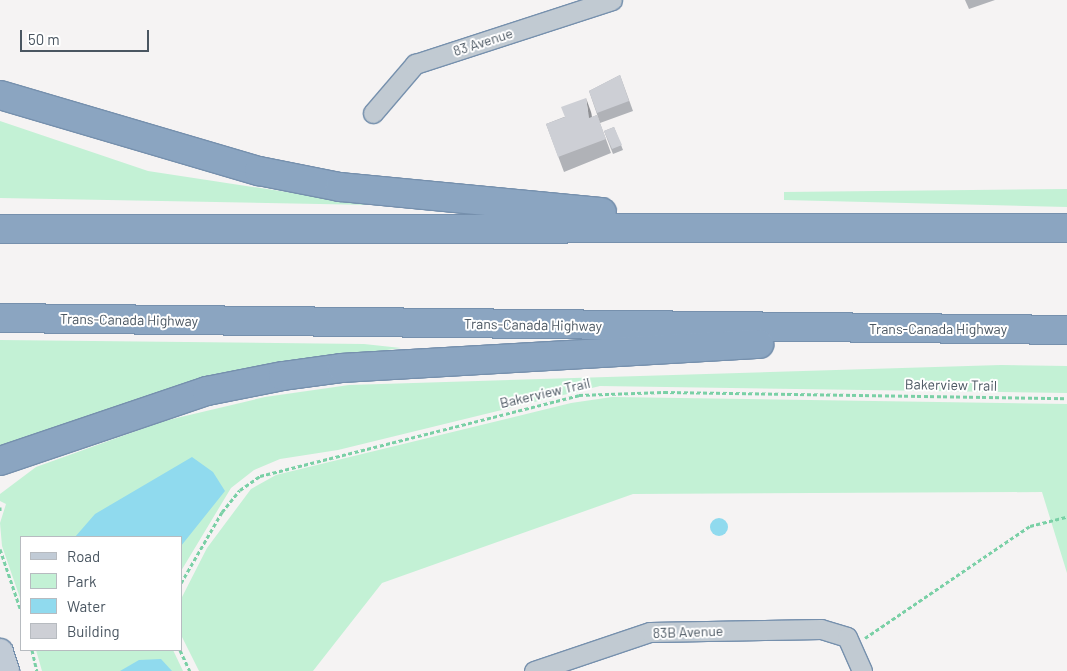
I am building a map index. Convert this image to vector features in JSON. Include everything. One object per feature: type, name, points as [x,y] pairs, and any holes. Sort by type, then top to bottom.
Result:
[{"type":"highway","points":[[0,95],[259,171],[340,187],[441,200],[793,228]]},
{"type":"highway","points":[[0,229],[1067,228]]},
{"type":"highway","name":"Trans-Canada Highway","points":[[0,318],[1067,330]]},
{"type":"highway","points":[[3,463],[207,391],[283,376],[342,368],[612,355],[936,330]]},
{"type":"main road","points":[[0,652],[6,671]]},
{"type":"street","name":"83 Avenue","points":[[373,112],[415,64],[612,0]]},
{"type":"street","name":"83B Avenue","points":[[534,671],[650,632],[821,629],[850,642]]},
{"type":"street","points":[[850,642],[862,671]]},
{"type":"path","name":"Bakerview Trail","points":[[182,581],[222,512],[240,490],[260,476],[579,395],[664,392],[1067,398]]},
{"type":"path","points":[[850,642],[1030,526],[1067,517]]},
{"type":"path","points":[[0,549],[20,609]]},
{"type":"path","points":[[32,651],[37,671]]},
{"type":"path","points":[[180,651],[190,671]]},
{"type":"green space","points":[[0,121],[148,171],[372,205],[0,198]]},
{"type":"green space","points":[[1067,189],[1067,207],[784,200],[784,192]]},
{"type":"green space","points":[[0,340],[364,344],[401,348],[281,365],[176,387],[0,447]]},
{"type":"green space","points":[[1001,365],[1067,366],[1067,393],[600,386],[338,450],[280,459],[254,470],[231,488],[182,569],[182,536],[20,536],[20,598],[2,546],[0,523],[6,504],[0,501],[0,494],[36,467],[164,421],[265,397],[349,385]]},
{"type":"green space","points":[[612,397],[1067,404],[1067,573],[1042,492],[633,494],[382,583],[313,671],[199,671],[182,637],[182,597],[207,548],[251,489],[276,475],[571,403]]},
{"type":"green space","points":[[36,651],[173,651],[183,671],[42,671]]},
{"type":"water","points":[[192,457],[213,472],[225,491],[182,545],[182,536],[76,536],[95,514]]},
{"type":"water","points":[[715,518],[723,518],[728,523],[726,534],[715,536],[710,531],[710,523]]},
{"type":"water","points":[[161,659],[172,671],[120,671],[139,660]]},
{"type":"building","points":[[620,75],[629,101],[597,113],[589,91]]},
{"type":"building","points":[[586,98],[589,118],[597,115],[606,139],[558,157],[546,124],[565,117],[561,107]]},
{"type":"building","points":[[614,127],[622,145],[612,149],[604,131]]}]
